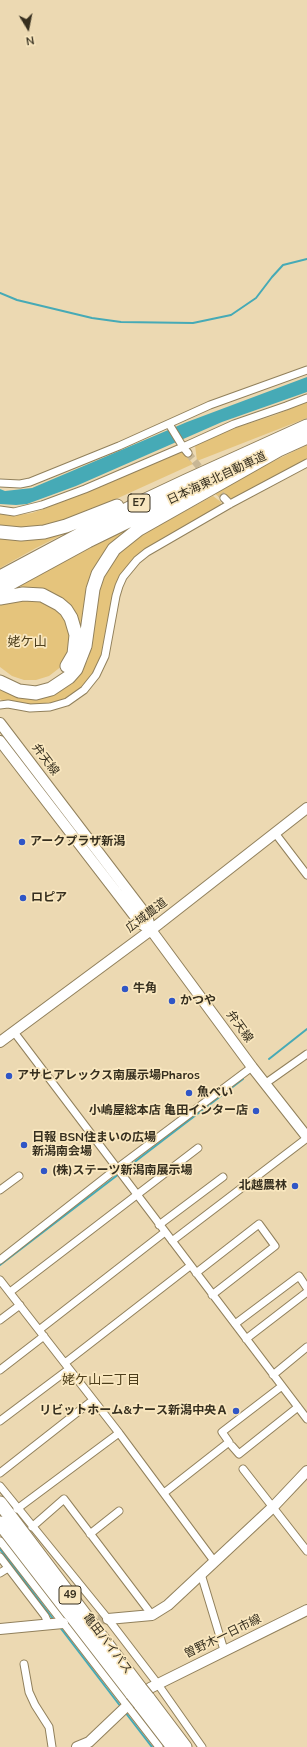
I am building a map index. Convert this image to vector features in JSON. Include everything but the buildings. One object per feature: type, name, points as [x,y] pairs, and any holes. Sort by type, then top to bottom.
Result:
[{"type":"highway","name":"日本海東北自動車道","points":[[0,589],[139,515],[282,442],[307,426]]},
{"type":"highway","name":"日本海東北自動車道","points":[[0,577],[141,502],[282,442],[307,437]]},
{"type":"highway","points":[[0,532],[11,534],[32,534],[66,526],[234,455],[282,442]]},
{"type":"highway","points":[[0,682],[19,691],[36,693],[51,689],[69,677],[76,669],[85,646],[90,606],[96,581],[105,562],[114,549],[139,529],[282,442]]},
{"type":"highway","points":[[0,598],[32,593],[51,599],[66,610],[71,618],[75,627],[76,640],[74,654],[70,662],[65,669],[51,680],[34,684],[26,684],[9,679],[0,673]]},
{"type":"highway","name":"亀田バイパス","points":[[0,1503],[173,1747]]},
{"type":"highway","name":"亀田バイパス","points":[[0,1523],[137,1698],[185,1747]]},
{"type":"street","points":[[0,483],[20,484],[30,482],[169,424],[210,405],[307,370]]},
{"type":"street","points":[[0,510],[14,512],[42,505],[85,489],[182,445],[234,424],[307,398]]},
{"type":"street","points":[[169,424],[188,453]]},
{"type":"street","points":[[0,705],[8,704],[30,708],[50,707],[67,702],[84,690],[101,667],[108,642],[116,596],[123,577],[130,568],[147,552],[230,504],[307,463]]},
{"type":"street","points":[[224,498],[230,504]]},
{"type":"street","name":"弁天線","points":[[0,723],[146,916],[151,930],[252,1067],[266,1083],[307,1138]]},
{"type":"street","name":"弁天線","points":[[0,741],[140,923],[151,930]]},
{"type":"street","name":"広域農道","points":[[0,1042],[151,930],[307,808]]},
{"type":"street","points":[[275,833],[307,875]]},
{"type":"street","points":[[14,1032],[307,1419]]},
{"type":"street","points":[[266,1083],[307,1054]]},
{"type":"street","points":[[0,1260],[119,1172],[252,1067]]},
{"type":"street","points":[[172,1241],[307,1138]]},
{"type":"street","points":[[10,1292],[198,1148]]},
{"type":"street","points":[[0,1190],[19,1176]]},
{"type":"street","points":[[159,1225],[223,1177]]},
{"type":"street","points":[[196,1273],[259,1224],[275,1246],[212,1295]]},
{"type":"street","points":[[39,1330],[165,1232]]},
{"type":"street","points":[[0,1421],[190,1266]]},
{"type":"street","points":[[235,1324],[298,1276],[307,1288]]},
{"type":"street","points":[[0,1280],[119,1433],[214,1561]]},
{"type":"street","points":[[246,1339],[307,1292]]},
{"type":"street","points":[[0,1320],[20,1305]]},
{"type":"street","points":[[0,1370],[44,1336]]},
{"type":"street","points":[[273,1375],[307,1347]]},
{"type":"street","points":[[164,1493],[229,1442],[222,1432],[282,1386]]},
{"type":"street","points":[[0,1473],[93,1400]]},
{"type":"street","points":[[232,1446],[239,1454],[298,1407]]},
{"type":"street","points":[[17,1509],[119,1433]]},
{"type":"street","points":[[242,1469],[307,1552]]},
{"type":"street","points":[[108,1619],[152,1615],[168,1605],[273,1507],[307,1471]]},
{"type":"street","points":[[0,1486],[17,1509],[108,1619],[137,1698],[159,1747]]},
{"type":"street","points":[[32,1527],[64,1499],[152,1615]]},
{"type":"street","points":[[90,1534],[120,1511]]},
{"type":"street","points":[[0,1541],[57,1624]]},
{"type":"street","points":[[0,1558],[45,1616],[57,1624],[137,1698],[202,1747]]},
{"type":"street","points":[[0,1573],[8,1568]]},
{"type":"street","points":[[201,1574],[224,1650]]},
{"type":"street","name":"曽野木一日市線","points":[[77,1747],[89,1742],[137,1698],[224,1650],[307,1610]]},
{"type":"street","points":[[0,1629],[57,1624]]},
{"type":"street","points":[[24,1664],[29,1692],[34,1705],[49,1727],[52,1747]]},
{"type":"shaded area","points":[[307,402],[307,418],[197,461],[195,445],[232,429],[275,415]]},
{"type":"shaded area","points":[[307,445],[307,461],[235,499],[219,497],[214,493],[241,477]]},
{"type":"shaded area","points":[[183,451],[193,464],[94,509],[51,526],[28,530],[0,526],[0,514],[12,516],[32,513]]},
{"type":"shaded area","points":[[213,496],[221,502],[220,506],[202,518],[185,526],[131,562],[116,591],[113,592],[99,665],[92,677],[68,702],[47,706],[7,703],[0,699],[0,689],[23,698],[45,696],[57,693],[72,684],[88,660],[99,590],[105,574],[122,549],[135,538]]},
{"type":"shaded area","points":[[138,523],[109,549],[83,632],[80,633],[77,619],[23,589],[20,585]]},
{"type":"shaded area","points":[[78,527],[36,548],[0,568],[0,536]]},
{"type":"shaded area","points":[[33,597],[63,613],[72,643],[62,666],[49,676],[36,680],[24,680],[12,676],[0,667],[0,602]]},
{"type":"water","points":[[307,377],[307,392],[222,422],[76,486],[27,504],[0,504],[0,489],[5,491],[32,488],[187,422]]},
{"type":"waterway","points":[[0,293],[17,300],[92,318],[121,322],[193,323],[231,315],[256,298],[283,265],[307,259]]},
{"type":"waterway","points":[[269,1059],[307,1029]]},
{"type":"waterway","points":[[0,1265],[243,1079]]},
{"type":"waterway","points":[[0,1549],[54,1620]]},
{"type":"waterway","points":[[59,1626],[121,1707]]},
{"type":"waterway","points":[[125,1712],[152,1747]]},
{"type":"tunnel","points":[[188,453],[224,498]]},
{"type":"tunnel","points":[[83,1621],[108,1619]]},
{"type":"place","name":"アークプラザ新潟","points":[[22,842]]},
{"type":"place","name":"ロピア","points":[[23,898]]},
{"type":"place","name":"牛角","points":[[125,989]]},
{"type":"place","name":"かつや","points":[[172,1001]]},
{"type":"place","name":"アサヒアレックス南展示場Pharos","points":[[9,1076]]},
{"type":"place","name":"魚べい","points":[[189,1093]]},
{"type":"place","name":"小嶋屋総本店 亀田インター店","points":[[256,1111]]},
{"type":"place","name":"日報 BSN住まいの広場 新潟南会場","points":[[24,1145]]},
{"type":"place","name":"(株)ステーツ新潟南展示場","points":[[44,1171]]},
{"type":"place","name":"北越農林","points":[[295,1186]]},
{"type":"place","name":"リビットホーム&ナース新潟中央Ａ","points":[[236,1411]]},
{"type":"district","name":"姥ケ山","points":[[27,643]]},
{"type":"district","name":"姥ケ山二丁目","points":[[101,1381]]}]
